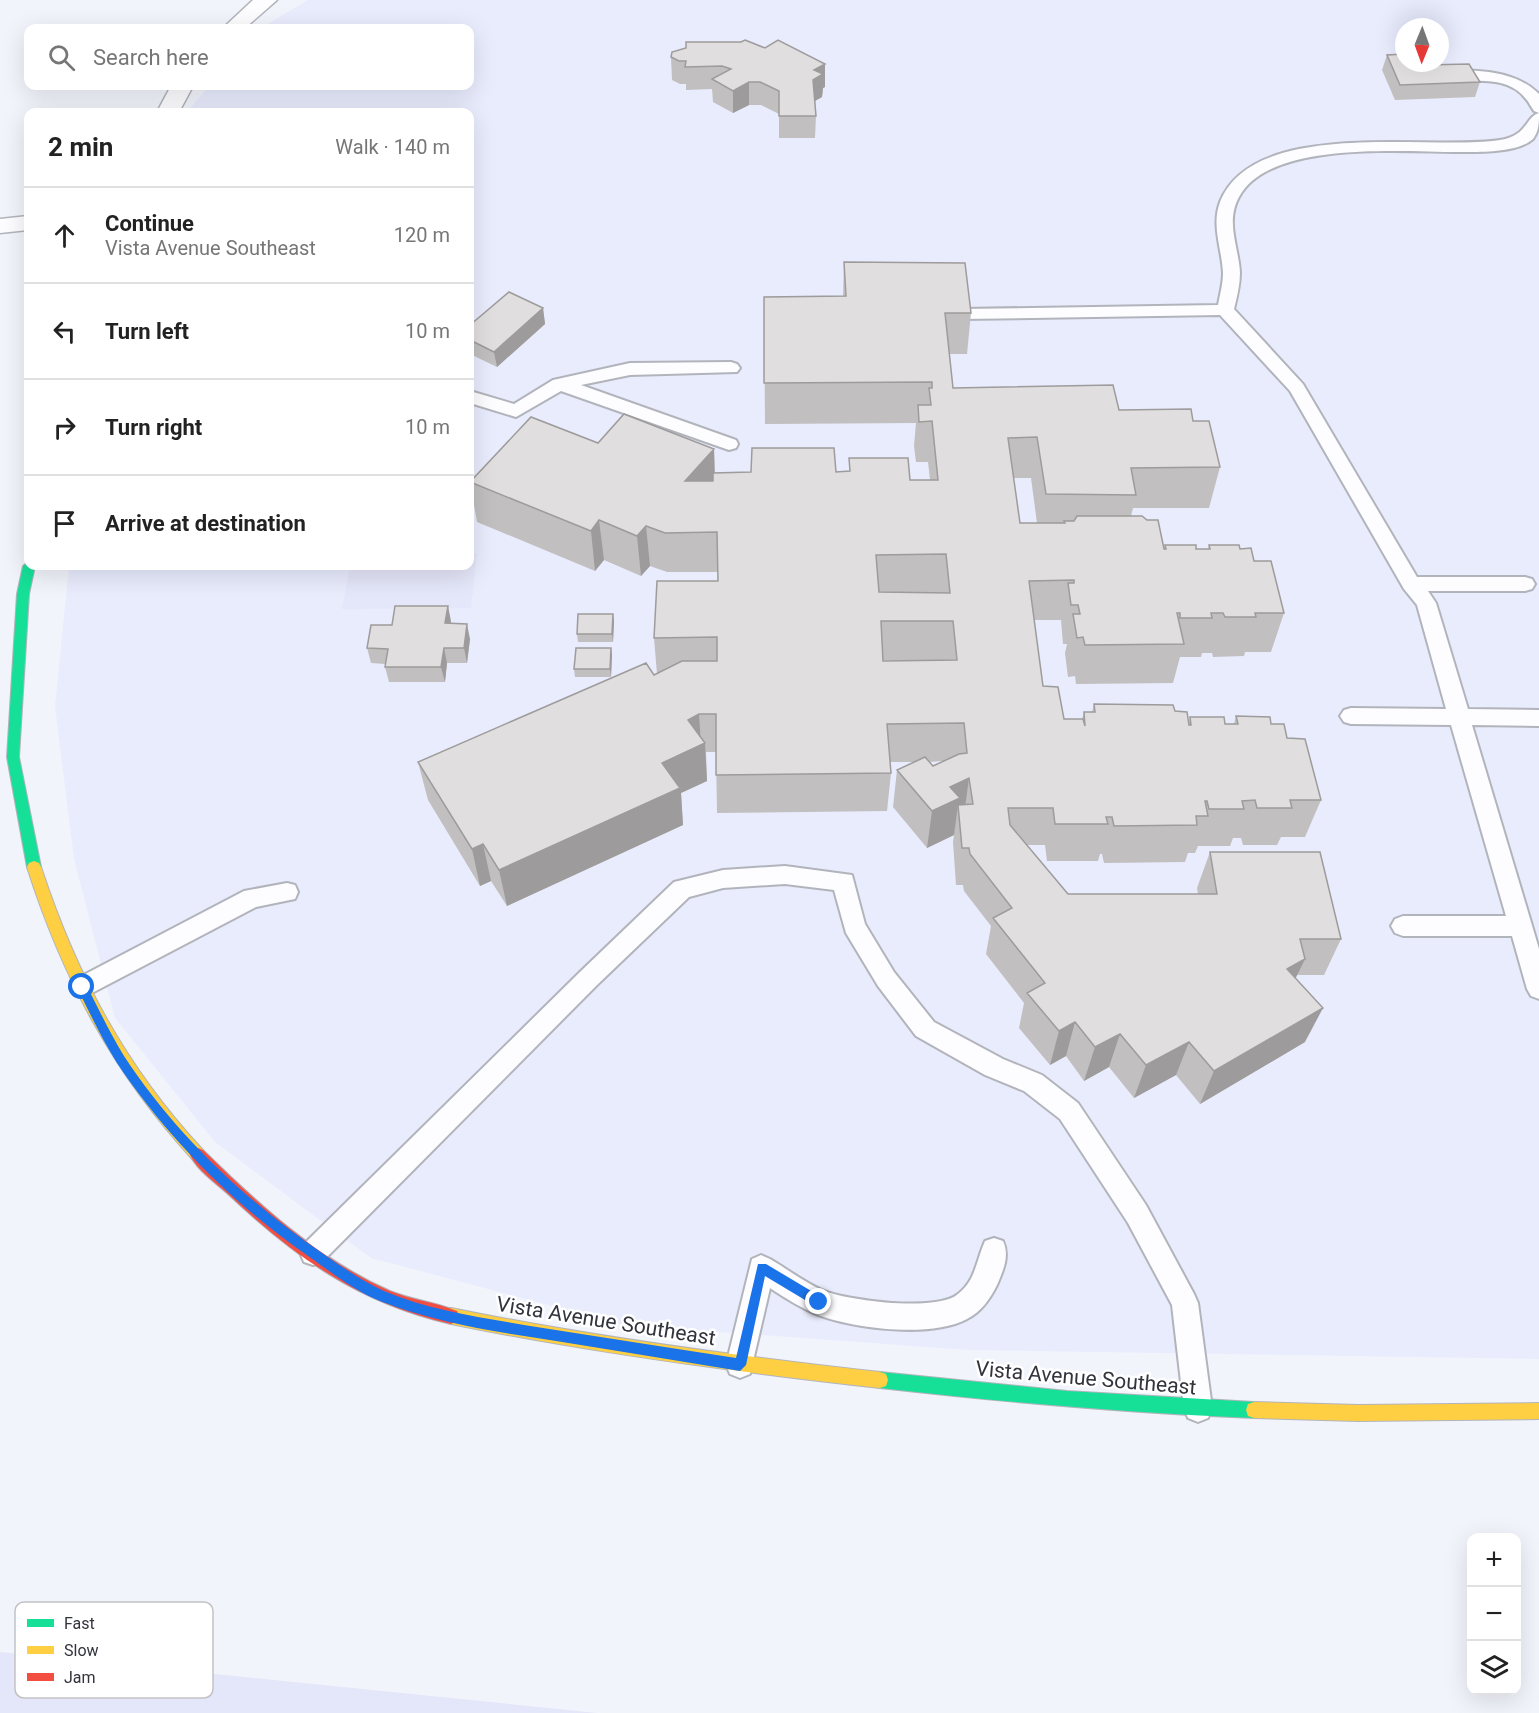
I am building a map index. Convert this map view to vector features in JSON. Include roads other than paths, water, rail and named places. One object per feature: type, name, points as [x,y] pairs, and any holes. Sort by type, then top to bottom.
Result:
[{"type":"street","points":[[238,24],[267,0]]},
{"type":"street","points":[[170,108],[180,90]]},
{"type":"street","points":[[0,226],[24,223]]},
{"type":"street","name":"Vista Avenue Southeast","points":[[28,570],[23,594],[14,757],[34,869],[60,939],[82,987],[120,1058],[169,1123],[193,1150],[237,1194],[287,1235],[381,1296],[437,1313],[513,1329],[740,1365],[1006,1394],[1198,1408],[1358,1413],[1539,1411]]},
{"type":"lane","points":[[1427,75],[1491,75],[1510,81],[1525,91],[1537,101],[1539,108]]},
{"type":"lane","points":[[1225,310],[1231,284],[1231,270],[1225,242],[1224,214],[1232,193],[1246,175],[1274,160],[1313,152],[1373,147],[1502,145],[1524,138],[1539,118]]},
{"type":"lane","points":[[962,314],[1225,310],[1297,388],[1410,584],[1426,603],[1539,989]]},
{"type":"lane","points":[[474,398],[516,411],[559,384],[630,369],[731,368]]},
{"type":"lane","points":[[559,384],[729,444]]},
{"type":"lane","points":[[1410,584],[1525,584]]},
{"type":"lane","points":[[1351,716],[1539,718]]},
{"type":"lane","points":[[313,1253],[589,978],[682,889],[723,879],[786,875],[844,882],[854,926],[886,980],[926,1029],[994,1067],[1033,1083],[1069,1111],[1137,1214],[1185,1303],[1198,1408]]},
{"type":"lane","points":[[82,987],[252,898],[287,892]]},
{"type":"lane","points":[[1403,926],[1521,926]]},
{"type":"lane","points":[[740,1365],[762,1268],[819,1302],[853,1311],[889,1316],[949,1314],[971,1301],[985,1283],[992,1266],[994,1250]]}]
